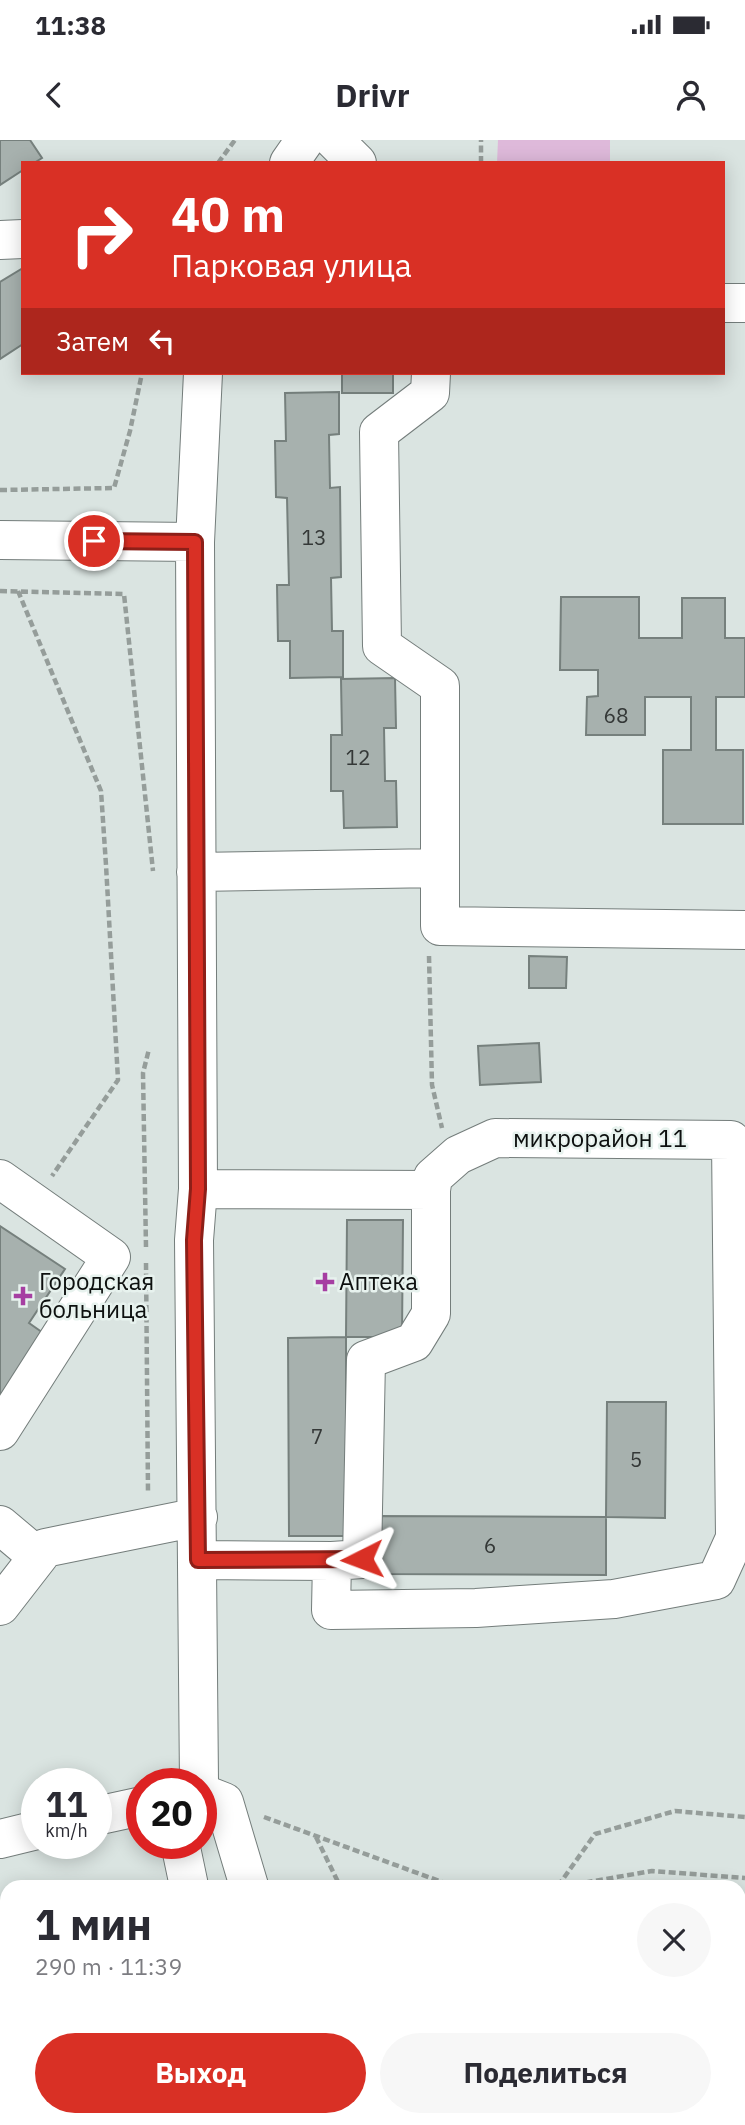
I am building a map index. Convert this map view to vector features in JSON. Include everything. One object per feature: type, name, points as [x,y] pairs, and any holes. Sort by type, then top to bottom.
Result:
[{"type":"street","points":[[290,161],[305,140]]},
{"type":"street","points":[[334,140],[355,161]]},
{"type":"street","points":[[0,240],[21,239]]},
{"type":"street","points":[[725,303],[745,303]]},
{"type":"street","points":[[203,375],[195,542],[198,1189],[194,1240],[198,1560],[207,1768]]},
{"type":"street","points":[[431,375],[430,393],[379,432],[382,646],[440,686],[440,926],[745,930]]},
{"type":"street","points":[[0,540],[195,542]]},
{"type":"street","points":[[196,872],[440,868]]},
{"type":"street","name":"микрорайон 11","points":[[431,1190],[433,1177],[458,1155],[495,1138],[731,1140],[740,1404]]},
{"type":"street","points":[[0,1179],[111,1257],[0,1431]]},
{"type":"street","points":[[198,1189],[431,1190],[431,1314],[414,1342],[366,1360],[362,1559],[198,1560]]},
{"type":"street","points":[[332,1561],[331,1609],[476,1608],[614,1599],[716,1580],[735,1538],[740,1404]]},
{"type":"street","points":[[0,1606],[45,1548],[198,1517]]},
{"type":"street","points":[[0,1525],[38,1558]]},
{"type":"street","points":[[217,1813],[246,1880]]},
{"type":"street","points":[[0,1839],[21,1834]]},
{"type":"street","points":[[183,1859],[188,1880]]},
{"type":"path","points":[[219,161],[234,140]]},
{"type":"path","points":[[481,140],[481,161]]},
{"type":"path","points":[[0,490],[114,488],[142,375]]},
{"type":"path","points":[[0,592],[124,594],[153,872]]},
{"type":"path","points":[[19,592],[102,792],[118,1080],[34,1203]]},
{"type":"path","points":[[440,926],[429,932],[432,1085],[442,1127],[458,1155]]},
{"type":"path","points":[[149,1049],[144,1073],[149,1527]]},
{"type":"path","points":[[217,1797],[436,1880]]},
{"type":"path","points":[[562,1880],[595,1834],[675,1811],[745,1817]]},
{"type":"path","points":[[315,1836],[337,1880]]},
{"type":"path","points":[[600,1880],[653,1871],[745,1878]]},
{"type":"shaded area","points":[[498,140],[610,140],[610,161],[497,161]]},
{"type":"building","points":[[0,140],[30,140],[42,158],[37,161],[21,161],[21,171],[0,185]]},
{"type":"building","points":[[21,269],[21,345],[0,359],[0,282]]},
{"type":"building","points":[[342,375],[393,375],[393,393],[342,393]]},
{"type":"building","points":[[339,392],[339,434],[329,435],[330,488],[340,487],[341,577],[331,578],[332,631],[343,631],[343,677],[290,678],[290,641],[278,641],[277,585],[289,585],[287,498],[276,497],[275,441],[286,441],[285,393]]},
{"type":"building","points":[[561,597],[639,597],[639,638],[682,638],[682,598],[725,598],[725,638],[745,638],[745,697],[716,697],[716,750],[743,750],[743,824],[663,824],[663,750],[691,750],[691,697],[645,697],[645,735],[586,735],[587,697],[598,696],[598,670],[560,670]]},
{"type":"building","points":[[395,678],[396,728],[384,728],[385,781],[396,781],[397,827],[344,828],[343,791],[331,791],[331,735],[342,735],[341,679]]},
{"type":"building","points":[[529,956],[567,957],[566,988],[529,988]]},
{"type":"building","points":[[539,1043],[541,1082],[480,1085],[478,1046]]},
{"type":"building","points":[[347,1220],[403,1220],[402,1337],[346,1337]]},
{"type":"building","name":"Городская больница","points":[[0,1226],[65,1269],[29,1323],[46,1335],[4,1396],[0,1393]]},
{"type":"building","points":[[346,1337],[346,1536],[289,1536],[288,1338]]},
{"type":"building","points":[[607,1402],[666,1402],[665,1518],[606,1517]]},
{"type":"building","points":[[375,1516],[606,1517],[606,1575],[375,1574]]},
{"type":"place","name":"Аптека","points":[[325,1282]]},
{"type":"place","name":"Городская больница","points":[[23,1296]]},
{"type":"route","points":[[94,541],[195,542],[198,1189],[194,1240],[198,1560],[362,1559]]}]
